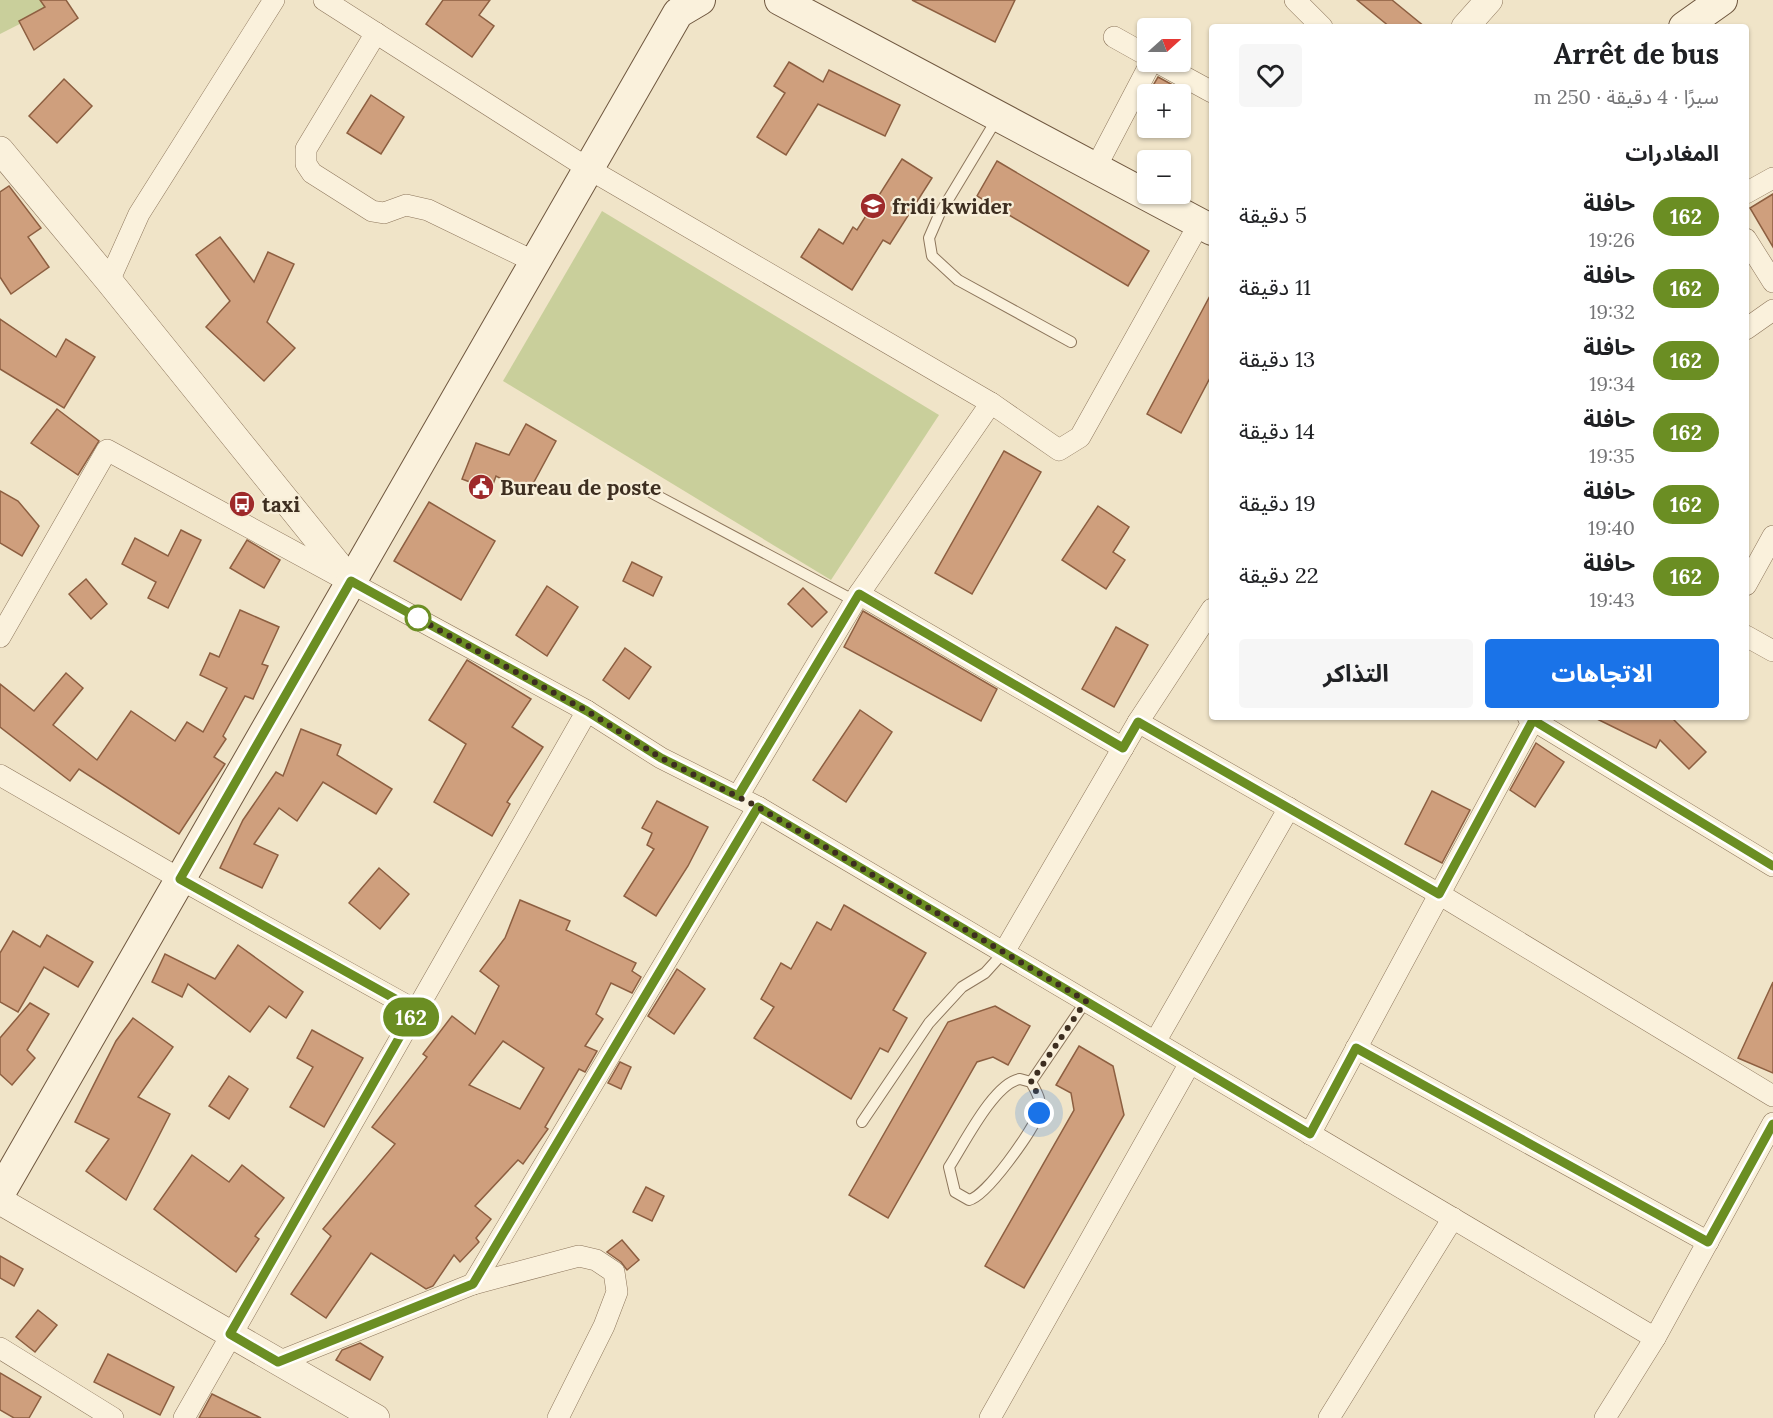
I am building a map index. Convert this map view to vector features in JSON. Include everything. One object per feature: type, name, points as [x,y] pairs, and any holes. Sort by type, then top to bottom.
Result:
[{"type":"main road","points":[[780,0],[1205,227]]},
{"type":"main road","points":[[1688,24],[1722,0]]},
{"type":"main road","points":[[0,1193],[535,262],[688,4]]},
{"type":"street","points":[[110,281],[139,214],[274,0]]},
{"type":"street","points":[[324,0],[589,169],[991,403],[1059,450],[1080,437],[1205,227]]},
{"type":"street","points":[[1295,0],[1319,24]]},
{"type":"street","points":[[1468,24],[1489,0]]},
{"type":"street","points":[[376,33],[306,149],[306,164],[312,173],[372,211],[384,213],[406,205],[428,210],[535,262]]},
{"type":"street","points":[[1114,38],[1137,50]]},
{"type":"street","points":[[1095,168],[1146,72]]},
{"type":"street","points":[[1175,72],[1209,90]]},
{"type":"street","points":[[0,150],[110,281],[351,581]]},
{"type":"street","points":[[1749,191],[1773,178]]},
{"type":"street","points":[[1749,244],[1773,282]]},
{"type":"street","points":[[1749,327],[1773,310]]},
{"type":"street","points":[[738,796],[857,598],[991,403]]},
{"type":"street","points":[[0,637],[107,450],[587,711],[661,758],[758,807],[1655,1338]]},
{"type":"street","points":[[1749,580],[1773,536]]},
{"type":"street","points":[[857,598],[1123,748]]},
{"type":"street","points":[[1004,952],[1138,722],[1209,614]]},
{"type":"street","points":[[1749,638],[1773,651]]},
{"type":"street","points":[[184,1418],[587,711]]},
{"type":"street","points":[[1310,1134],[1531,720]]},
{"type":"street","points":[[1535,720],[1773,866]]},
{"type":"street","points":[[1138,722],[1439,894],[1773,1096]]},
{"type":"street","points":[[0,775],[180,879],[415,1010]]},
{"type":"street","points":[[473,1284],[758,807]]},
{"type":"street","points":[[1155,1042],[1289,808]]},
{"type":"street","points":[[1356,1048],[1708,1242]]},
{"type":"street","points":[[990,1418],[1190,1063]]},
{"type":"street","points":[[1605,1418],[1655,1338],[1773,1124]]},
{"type":"street","points":[[0,1202],[376,1418]]},
{"type":"street","points":[[1329,1418],[1453,1218]]},
{"type":"street","points":[[278,1362],[473,1284],[579,1256],[597,1260],[614,1272],[617,1292],[604,1326],[558,1418]]},
{"type":"street","points":[[0,1348],[113,1418]]},
{"type":"lane","points":[[999,117],[939,215],[930,238],[932,256],[958,280],[1071,342]]},
{"type":"lane","points":[[652,493],[857,598]]},
{"type":"lane","points":[[862,1122],[929,1023],[962,987],[985,973],[1004,952]]},
{"type":"lane","points":[[1031,1082],[1086,1001]]},
{"type":"lane","points":[[1020,1079],[1031,1082],[1037,1093],[1039,1113],[993,1183],[977,1198],[969,1200],[955,1192],[949,1167],[996,1095],[1010,1081],[1020,1079]]},
{"type":"green space","points":[[0,0],[67,0],[0,34]]},
{"type":"green space","points":[[602,211],[939,415],[831,580],[503,381]]},
{"type":"building","points":[[40,0],[66,0],[78,18],[34,50],[19,21],[45,7]]},
{"type":"building","points":[[443,0],[490,0],[479,15],[494,26],[472,57],[426,24]]},
{"type":"building","points":[[912,0],[1015,0],[995,42]]},
{"type":"building","points":[[1357,0],[1392,0],[1421,24],[1386,24]]},
{"type":"building","points":[[789,62],[823,82],[829,70],[900,105],[885,136],[818,104],[786,155],[757,137],[785,93],[774,86]]},
{"type":"building","points":[[1158,77],[1171,84],[1154,84]]},
{"type":"building","points":[[64,79],[92,106],[57,143],[29,116]]},
{"type":"building","points":[[371,95],[404,117],[381,154],[347,133]]},
{"type":"building","points":[[902,159],[932,178],[890,244],[883,240],[852,290],[801,257],[819,229],[843,244],[853,227],[857,230]]},
{"type":"building","points":[[997,161],[1149,251],[1128,286],[977,196]]},
{"type":"building","points":[[9,186],[41,228],[28,237],[49,267],[11,294],[0,277],[0,192]]},
{"type":"building","points":[[1773,194],[1773,247],[1750,208]]},
{"type":"building","points":[[220,237],[254,282],[268,252],[294,264],[267,322],[295,348],[264,381],[206,327],[230,301],[196,255]]},
{"type":"building","points":[[1209,298],[1209,380],[1181,433],[1147,414]]},
{"type":"building","points":[[0,319],[56,357],[66,339],[95,357],[64,408],[0,369]]},
{"type":"building","points":[[57,409],[99,441],[78,475],[31,443]]},
{"type":"building","points":[[526,424],[556,441],[528,493],[496,476],[491,490],[462,479],[476,443],[509,455]]},
{"type":"building","points":[[1004,451],[1041,472],[972,594],[935,573]]},
{"type":"building","points":[[0,491],[18,501],[39,526],[22,556],[0,543]]},
{"type":"building","points":[[429,502],[495,541],[461,600],[394,561]]},
{"type":"building","points":[[1098,506],[1129,527],[1113,552],[1125,560],[1106,589],[1062,560]]},
{"type":"building","points":[[181,530],[201,540],[168,608],[148,598],[156,582],[122,564],[135,538],[168,556]]},
{"type":"building","points":[[247,540],[280,560],[264,588],[230,568]]},
{"type":"building","points":[[632,562],[662,577],[653,596],[623,581]]},
{"type":"building","points":[[86,579],[107,604],[91,619],[69,594]]},
{"type":"building","points":[[547,586],[578,607],[547,656],[516,635]]},
{"type":"building","points":[[803,588],[827,612],[812,627],[788,604]]},
{"type":"building","points":[[240,610],[279,627],[262,664],[268,666],[253,699],[245,696],[223,736],[226,739],[214,757],[225,764],[179,834],[79,769],[70,781],[0,727],[0,684],[34,711],[66,673],[83,688],[53,725],[97,760],[131,711],[175,741],[187,722],[203,732],[227,688],[200,675],[210,653],[219,657]]},
{"type":"building","points":[[863,611],[997,689],[981,721],[844,647]]},
{"type":"building","points":[[1116,627],[1148,645],[1114,707],[1082,689]]},
{"type":"building","points":[[625,648],[651,667],[629,699],[603,680]]},
{"type":"building","points":[[467,660],[531,699],[512,727],[543,747],[507,802],[510,804],[492,836],[434,802],[466,744],[429,720]]},
{"type":"building","points":[[860,710],[892,732],[846,802],[813,780]]},
{"type":"building","points":[[1599,720],[1674,720],[1706,752],[1689,769],[1660,740],[1656,748]]},
{"type":"building","points":[[301,729],[341,745],[337,755],[392,789],[376,814],[323,782],[297,821],[279,808],[254,844],[278,855],[262,888],[220,868],[243,820],[276,772],[283,776]]},
{"type":"building","points":[[1536,743],[1564,762],[1535,807],[1510,790]]},
{"type":"building","points":[[1432,791],[1470,810],[1442,863],[1405,844]]},
{"type":"building","points":[[657,801],[708,827],[688,866],[656,916],[624,896],[654,849],[647,845],[652,833],[642,828]]},
{"type":"building","points":[[379,868],[409,894],[380,929],[349,903]]},
{"type":"building","points":[[520,900],[570,921],[566,930],[636,963],[632,971],[641,977],[632,993],[611,983],[596,1014],[603,1019],[585,1046],[597,1051],[585,1072],[579,1069],[545,1127],[548,1129],[523,1164],[518,1160],[475,1206],[491,1219],[476,1238],[479,1242],[460,1262],[454,1255],[433,1286],[426,1289],[371,1253],[326,1318],[291,1294],[331,1236],[323,1229],[395,1144],[372,1127],[427,1057],[423,1054],[452,1016],[475,1034],[499,986],[480,971],[505,938]],"holes":[[[503,1041],[544,1068],[520,1109],[469,1085]]]},
{"type":"building","points":[[844,905],[926,953],[893,1010],[907,1018],[888,1052],[880,1048],[851,1099],[754,1038],[774,1007],[761,999],[781,963],[791,969],[817,922],[831,930]]},
{"type":"building","points":[[13,931],[40,947],[47,935],[93,962],[78,987],[44,967],[18,1012],[0,1002],[0,953]]},
{"type":"building","points":[[238,945],[303,992],[286,1018],[269,1006],[250,1032],[188,984],[182,997],[152,982],[165,954],[215,979]]},
{"type":"building","points":[[677,969],[705,989],[674,1034],[648,1016]]},
{"type":"building","points":[[1773,982],[1773,1073],[1738,1058]]},
{"type":"building","points":[[30,1003],[49,1014],[27,1050],[35,1058],[12,1085],[0,1074],[0,1038]]},
{"type":"building","points":[[995,1006],[1030,1026],[1008,1065],[993,1057],[977,1062],[888,1218],[849,1195],[948,1022]]},
{"type":"building","points":[[133,1018],[173,1047],[138,1097],[170,1114],[126,1200],[86,1171],[109,1139],[75,1122],[116,1041]]},
{"type":"building","points":[[312,1030],[363,1058],[324,1127],[290,1107],[313,1067],[297,1058]]},
{"type":"building","points":[[1079,1046],[1113,1066],[1124,1115],[1024,1288],[985,1266],[1074,1110],[1071,1093],[1056,1085]]},
{"type":"building","points":[[620,1062],[631,1067],[621,1089],[608,1083]]},
{"type":"building","points":[[229,1076],[248,1089],[229,1119],[209,1106]]},
{"type":"building","points":[[192,1155],[229,1182],[242,1165],[284,1198],[255,1236],[259,1239],[236,1272],[154,1209]]},
{"type":"building","points":[[646,1187],[664,1196],[652,1221],[633,1212]]},
{"type":"building","points":[[622,1240],[639,1260],[627,1270],[621,1262],[607,1252]]},
{"type":"building","points":[[0,1256],[23,1269],[14,1286],[0,1278]]},
{"type":"building","points":[[38,1310],[57,1325],[35,1352],[16,1337]]},
{"type":"building","points":[[360,1343],[383,1357],[370,1380],[336,1360],[342,1350]]},
{"type":"building","points":[[108,1354],[174,1387],[160,1415],[94,1382]]},
{"type":"building","points":[[0,1373],[41,1397],[29,1418],[14,1418],[0,1410]]},
{"type":"building","points":[[212,1394],[261,1418],[199,1418]]},
{"type":"bus line","name":"162","points":[[1773,866],[1533,720],[1439,894],[1138,722],[1123,748],[859,594],[738,796],[661,758],[587,711],[351,581],[180,879],[415,1010],[230,1334],[278,1362],[473,1284],[758,807],[1310,1134],[1356,1048],[1708,1242],[1773,1124]]},
{"type":"place","name":"fridi kwider","points":[[873,206]]},
{"type":"place","name":"Bureau de poste","points":[[481,487]]},
{"type":"place","name":"taxi","points":[[242,504]]},
{"type":"route","points":[[418,618],[410,614],[587,711],[661,758],[758,807],[1086,1001],[1031,1082],[1040,1102],[1039,1113]]}]
